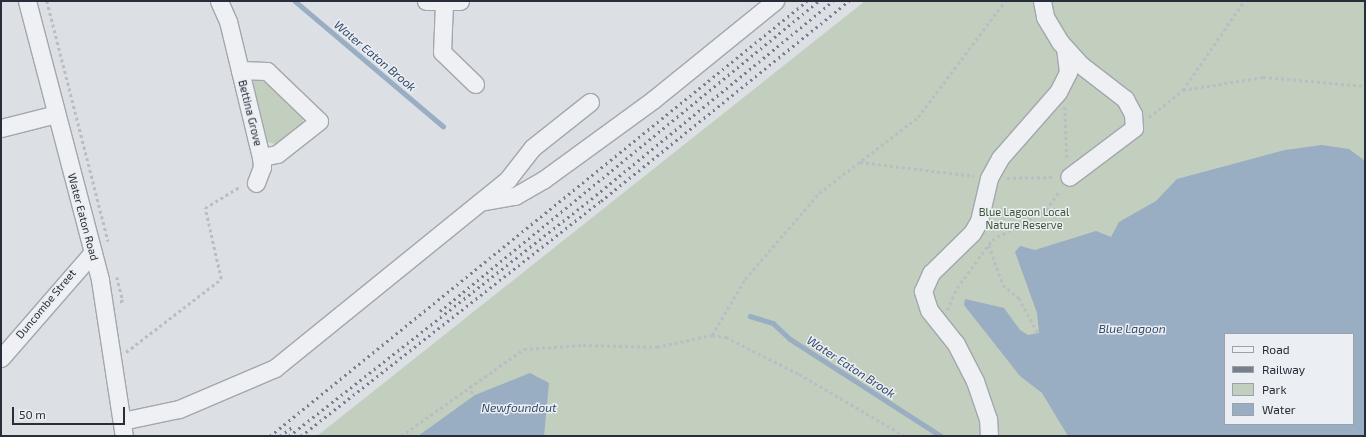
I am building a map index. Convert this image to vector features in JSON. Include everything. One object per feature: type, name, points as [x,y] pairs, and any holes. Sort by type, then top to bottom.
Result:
[{"type":"street","name":"Water Eaton Road","points":[[27,1],[93,252],[105,306],[123,428]]},
{"type":"street","name":"Bettina Grove","points":[[219,1],[240,70],[261,157],[262,167],[256,183]]},
{"type":"street","points":[[426,1],[444,3],[460,1]]},
{"type":"street","points":[[479,202],[515,196],[543,180],[654,99],[775,1]]},
{"type":"street","points":[[1042,1],[1046,17],[1065,48],[1125,100],[1133,114],[1134,128],[1069,177]]},
{"type":"street","points":[[444,3],[442,52],[475,84]]},
{"type":"street","points":[[989,436],[988,418],[975,381],[956,344],[929,310],[923,291],[931,273],[972,233],[979,220],[989,178],[1000,158],[1058,92],[1068,72],[1065,48]]},
{"type":"street","name":"Bettina Grove","points":[[240,70],[267,71],[326,121],[277,154],[261,157]]},
{"type":"street","points":[[123,428],[208,398],[275,368],[508,179],[532,148],[590,102]]},
{"type":"street","points":[[1,128],[56,114]]},
{"type":"street","name":"Duncombe Street","points":[[1,358],[93,252]]},
{"type":"path","points":[[47,1],[109,247]]},
{"type":"path","points":[[712,335],[750,274],[819,192],[918,117],[1005,1]]},
{"type":"path","points":[[1134,128],[1183,90],[1244,1]]},
{"type":"path","points":[[1183,90],[1263,77],[1365,86]]},
{"type":"path","points":[[940,324],[957,288],[989,244],[1046,210],[1069,177],[1063,133],[1066,103]]},
{"type":"path","points":[[859,162],[989,178],[1069,177]]},
{"type":"path","points":[[114,361],[221,279],[205,208],[242,185],[256,183]]},
{"type":"path","points":[[989,244],[1003,285],[1019,298],[1039,335]]},
{"type":"path","points":[[105,306],[123,301],[115,270]]},
{"type":"path","points":[[401,436],[470,385],[524,349],[583,345],[657,347],[712,335],[726,337],[799,374],[904,436]]},
{"type":"path","points":[[470,385],[473,396]]},
{"type":"green space","name":"Blue Lagoon Local Nature Reserve","points":[[865,1],[1365,1],[1365,436],[317,436]]},
{"type":"green space","points":[[261,75],[303,113],[303,126],[277,145],[263,140],[249,86]]},
{"type":"water","name":"Blue Lagoon","points":[[1322,145],[1349,149],[1365,161],[1365,436],[1068,436],[1042,393],[1020,376],[964,305],[965,299],[1004,308],[1020,330],[1028,335],[1039,333],[1037,313],[1015,252],[1020,246],[1035,250],[1096,231],[1111,237],[1119,222],[1156,201],[1177,179],[1285,150]]},
{"type":"water","name":"Newfoundout","points":[[530,373],[549,383],[544,436],[418,436],[475,395]]},
{"type":"waterway","name":"Water Eaton Brook","points":[[295,1],[443,126]]},
{"type":"waterway","name":"Water Eaton Brook","points":[[750,316],[773,323],[790,339],[941,436]]},
{"type":"railway","points":[[270,436],[807,1]]},
{"type":"railway","points":[[440,311],[819,1]]},
{"type":"railway","points":[[289,436],[596,195],[833,1]]},
{"type":"railway","points":[[301,436],[601,201],[849,1]]},
{"type":"railway","points":[[280,436],[294,426]]}]
